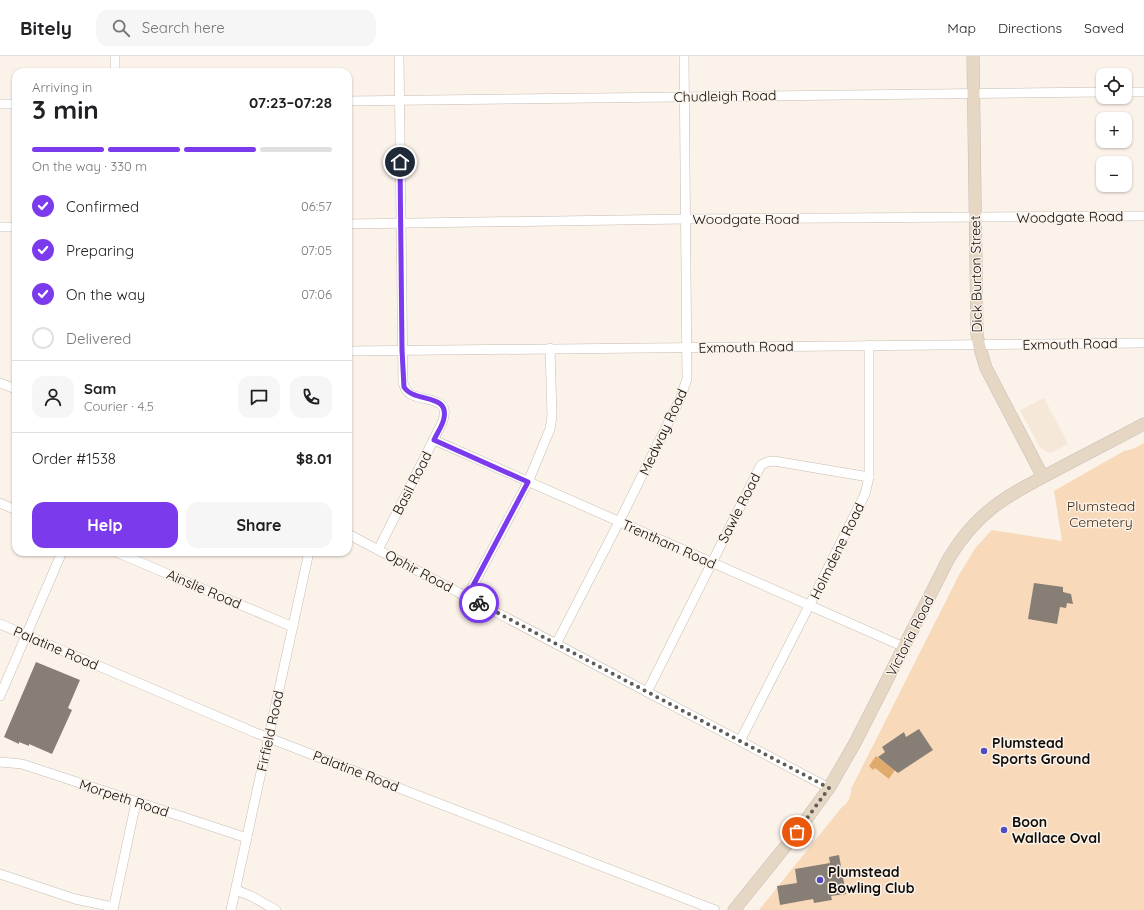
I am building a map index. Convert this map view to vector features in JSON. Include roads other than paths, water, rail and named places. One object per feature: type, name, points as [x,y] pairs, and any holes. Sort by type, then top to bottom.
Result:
[{"type":"street","points":[[115,56],[115,68]]},
{"type":"street","name":"Basil Road","points":[[378,550],[444,419],[444,411],[437,401],[412,395],[406,390],[403,383],[399,56]]},
{"type":"street","name":"Medway Road","points":[[556,644],[619,522],[683,391],[686,379],[684,56]]},
{"type":"street","name":"Dick Burton Street","points":[[973,56],[976,318],[979,345],[986,368],[1043,477]]},
{"type":"street","name":"Chudleigh Road","points":[[352,100],[1096,92]]},
{"type":"street","points":[[1132,92],[1144,92]]},
{"type":"street","points":[[0,104],[12,104]]},
{"type":"street","name":"Woodgate Road","points":[[352,224],[1144,216]]},
{"type":"street","points":[[0,227],[12,227]]},
{"type":"street","name":"Exmouth Road","points":[[352,351],[1144,343]]},
{"type":"street","name":"Holmdene Road","points":[[740,741],[862,503],[869,477],[869,345]]},
{"type":"street","points":[[467,597],[528,482],[550,430],[552,416],[550,348]]},
{"type":"street","points":[[0,383],[12,388]]},
{"type":"street","name":"Victoria Road","points":[[734,910],[797,832],[829,788],[855,743],[949,558],[963,537],[993,506],[1013,493],[1144,424]]},
{"type":"street","name":"Trentham Road","points":[[434,440],[904,647]]},
{"type":"street","name":"Sawle Road","points":[[647,692],[758,470],[764,463],[774,461],[869,477]]},
{"type":"street","points":[[0,503],[12,508]]},
{"type":"street","name":"Ophir Road","points":[[352,536],[829,788]]},
{"type":"street","points":[[0,696],[60,556]]},
{"type":"street","name":"Ainslie Road","points":[[125,556],[293,627]]},
{"type":"street","name":"Firfield Road","points":[[231,910],[308,556]]},
{"type":"street","name":"Palatine Road","points":[[0,624],[269,738],[716,910]]},
{"type":"street","name":"Morpeth Road","points":[[0,762],[22,764],[247,838]]},
{"type":"street","points":[[0,874],[75,899],[113,908],[136,802]]},
{"type":"street","points":[[236,890],[251,896],[276,910]]},
{"type":"place","name":"Plumstead Sports Ground","points":[[984,751]]},
{"type":"place","name":"Boon Wallace Oval","points":[[1004,830]]},
{"type":"place","name":"Plumstead Bowling Club","points":[[820,880]]},
{"type":"park label","name":"Plumstead Cemetery","points":[[1101,514]]}]
